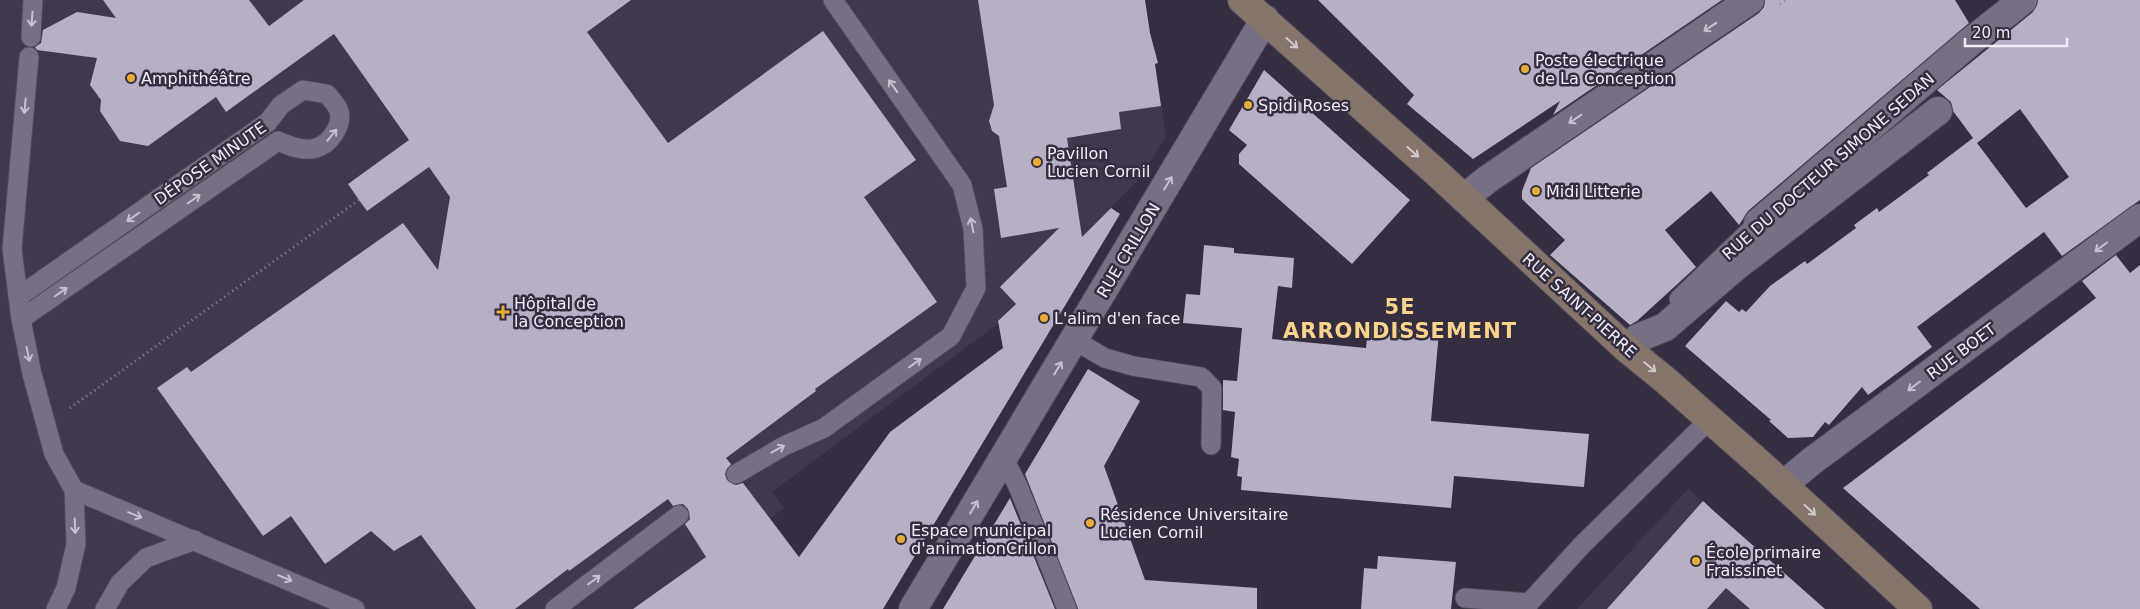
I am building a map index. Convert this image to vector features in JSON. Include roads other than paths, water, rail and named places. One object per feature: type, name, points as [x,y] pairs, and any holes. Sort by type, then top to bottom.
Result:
[{"type":"street","name":"RUE SAINT-PIERRE","points":[[1242,0],[1464,198],[1632,343],[1710,419],[1918,609]]},
{"type":"street","points":[[1464,198],[1488,179],[1750,0]]},
{"type":"street","name":"RUE DU DOCTEUR SIMONE SEDAN","points":[[1758,223],[2023,0]]},
{"type":"street","name":"RUE CRILLON","points":[[915,608],[1265,19]]},
{"type":"street","name":"RUE DU DOCTEUR SIMONE SEDAN","points":[[1632,343],[1665,327],[1734,268],[1938,111]]},
{"type":"street","name":"RUE BOET","points":[[1783,485],[1820,455],[2140,218]]},
{"type":"lane","points":[[30,37],[33,0]]},
{"type":"lane","points":[[736,474],[784,446],[824,428],[952,336],[976,288],[973,229],[962,184],[833,0]]},
{"type":"lane","points":[[29,58],[12,249],[21,319],[32,374],[54,454],[74,490],[76,544],[66,588],[56,609]]},
{"type":"lane","name":"DÉPOSE MINUTE","points":[[18,297],[268,122],[281,105],[303,90],[327,94],[339,111],[338,125],[334,136],[316,148],[295,148],[278,141],[21,319]]},
{"type":"lane","name":"RUE DU DOCTEUR SIMONE SEDAN","points":[[1632,343],[1758,223]]},
{"type":"lane","points":[[1074,340],[1105,358],[1133,366],[1201,377],[1212,388],[1211,445]]},
{"type":"lane","points":[[1465,598],[1528,606],[1582,545],[1710,419]]},
{"type":"lane","points":[[1003,457],[1018,486],[1067,609]]},
{"type":"lane","points":[[74,490],[355,609]]},
{"type":"lane","points":[[555,609],[679,515]]},
{"type":"lane","points":[[106,609],[120,583],[146,558],[195,540]]},
{"type":"place","name":"Poste électrique de La Conception","points":[[1525,69]]},
{"type":"place","name":"Amphithéâtre","points":[[131,78]]},
{"type":"place","name":"Spidi Roses","points":[[1248,105]]},
{"type":"place","name":"Pavillon Lucien Cornil","points":[[1037,162]]},
{"type":"place","name":"Midi Litterie","points":[[1536,191]]},
{"type":"place","name":"Hôpital de la Conception","points":[[503,312]]},
{"type":"place","name":"L'alim d'en face","points":[[1044,318]]},
{"type":"place","name":"Résidence Universitaire Lucien Cornil","points":[[1090,523]]},
{"type":"place","name":"Espace municipal d'animationCrillon","points":[[901,539]]},
{"type":"place","name":"École primaire Fraissinet","points":[[1696,561]]},
{"type":"district","name":"5E ARRONDISSEMENT","points":[[1400,319]]}]
